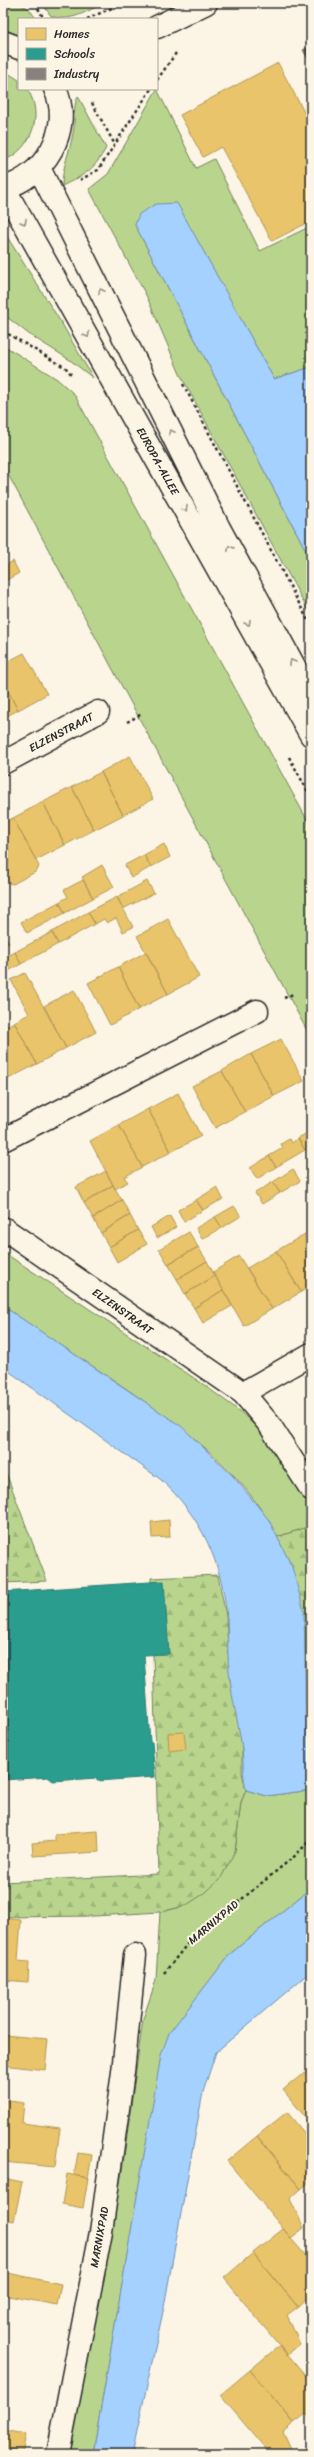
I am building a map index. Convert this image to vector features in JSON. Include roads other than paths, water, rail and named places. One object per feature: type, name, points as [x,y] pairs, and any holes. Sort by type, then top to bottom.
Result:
[{"type":"street","points":[[158,27],[206,3]]},
{"type":"street","points":[[3,42],[18,48]]},
{"type":"street","points":[[4,188],[23,180],[39,168],[54,147],[61,123],[59,98],[55,90]]},
{"type":"street","name":"EUROPA-ALLEE","points":[[39,168],[219,528],[311,696]]},
{"type":"street","name":"EUROPA-ALLEE","points":[[4,188],[311,735]]},
{"type":"street","name":"ELZENSTRAAT","points":[[3,763],[98,712]]},
{"type":"street","points":[[3,1140],[257,1011]]},
{"type":"street","name":"ELZENSTRAAT","points":[[3,1228],[243,1394],[269,1424],[311,1489]]},
{"type":"street","points":[[243,1394],[311,1354]]},
{"type":"street","name":"MARNIXPAD","points":[[58,2454],[101,2232],[123,2072],[135,1955]]},
{"type":"water","points":[[177,203],[274,379],[311,367],[311,560],[135,225],[139,214],[156,204]]},
{"type":"water","points":[[3,1306],[181,1426],[233,1476],[269,1520],[292,1567],[304,1611],[306,1704],[311,1732],[311,1790],[267,1796],[246,1790],[240,1734],[229,1671],[227,1618],[224,1597],[220,1578],[207,1541],[187,1508],[160,1479],[3,1367]]},
{"type":"water","points":[[311,1888],[311,1971],[216,2052],[203,2092],[164,2307],[132,2454],[93,2454],[161,2055],[169,2033],[230,1954]]}]
